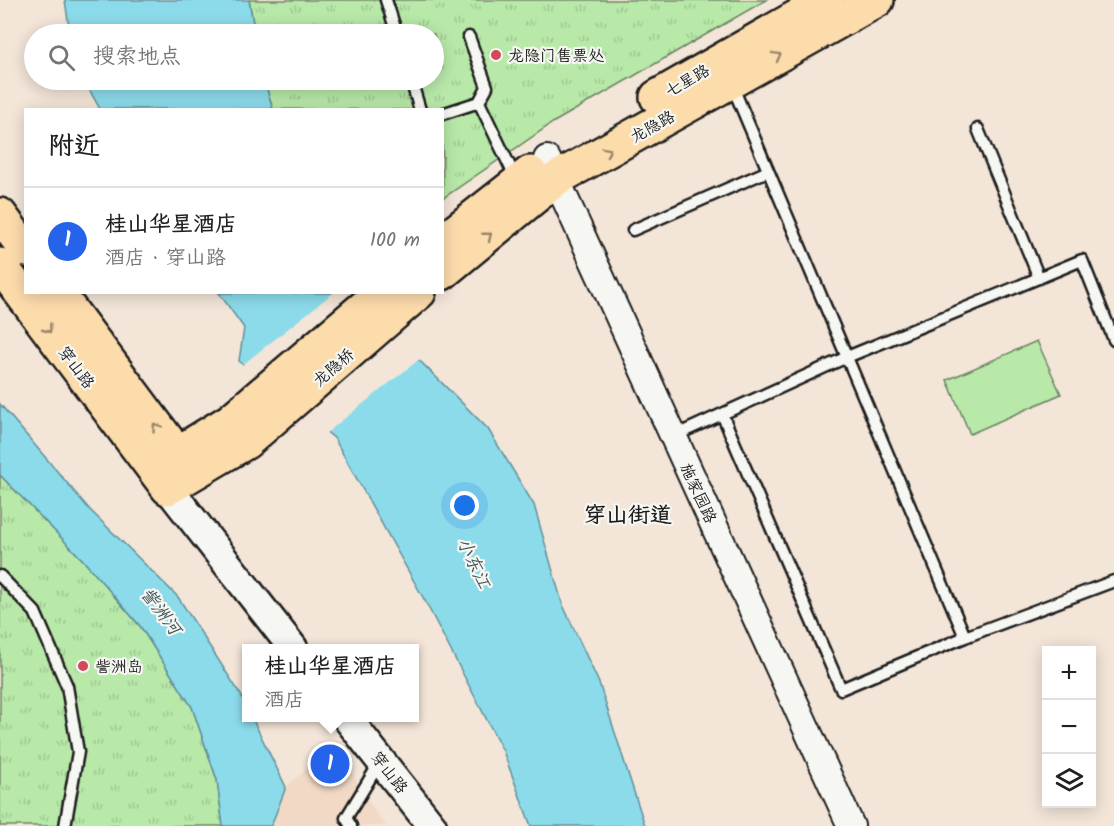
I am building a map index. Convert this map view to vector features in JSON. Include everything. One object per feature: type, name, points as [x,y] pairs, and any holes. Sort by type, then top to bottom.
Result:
[{"type":"main road","name":"七星路","points":[[726,71],[827,0]]},
{"type":"main road","name":"龙隐路","points":[[444,240],[517,182],[552,169],[726,71],[877,0]]},
{"type":"main road","name":"龙隐路","points":[[444,271],[552,169]]},
{"type":"main road","points":[[0,215],[24,247]]},
{"type":"main road","name":"穿山路","points":[[0,265],[24,294]]},
{"type":"main road","name":"穿山路","points":[[24,294],[173,471]]},
{"type":"main road","name":"穿山路","points":[[58,294],[173,471],[290,644]]},
{"type":"main road","name":"龙隐桥","points":[[238,432],[380,294]]},
{"type":"main road","name":"龙隐桥","points":[[238,432],[416,294]]},
{"type":"main road","points":[[173,471],[238,432]]},
{"type":"main road","name":"穿山路","points":[[351,722],[432,826]]},
{"type":"street","name":"施家园路","points":[[552,169],[851,826]]},
{"type":"lane","points":[[386,0],[394,24]]},
{"type":"lane","points":[[444,113],[479,102],[487,87],[469,37]]},
{"type":"lane","points":[[726,71],[965,637]]},
{"type":"lane","points":[[414,90],[419,108]]},
{"type":"lane","points":[[479,102],[517,182]]},
{"type":"lane","points":[[978,129],[1039,278]]},
{"type":"lane","points":[[633,230],[768,171]]},
{"type":"lane","points":[[673,436],[847,357],[1082,260],[1114,340]]},
{"type":"lane","points":[[722,414],[841,689],[965,637],[1114,581]]},
{"type":"lane","points":[[0,576],[35,612],[67,686],[78,752],[65,826]]},
{"type":"lane","points":[[351,826],[346,818],[381,760]]},
{"type":"shaded area","points":[[338,741],[362,793],[386,826],[271,826],[286,787]]},
{"type":"green space","points":[[249,0],[766,0],[554,122],[444,197],[444,108],[273,108],[267,90],[444,90],[444,24],[253,24]]},
{"type":"green space","points":[[1037,341],[1061,394],[970,434],[947,380]]},
{"type":"green space","name":"訾洲岛","points":[[0,475],[82,559],[140,626],[192,707],[217,780],[223,826],[0,826]]},
{"type":"water","points":[[65,0],[249,0],[253,24],[69,24]]},
{"type":"water","points":[[90,90],[267,90],[273,108],[99,108]]},
{"type":"water","name":"小东江","points":[[220,294],[375,294],[418,359],[488,429],[534,505],[562,603],[599,683],[645,826],[531,826],[503,751],[425,601],[334,438],[239,361],[244,328]]},
{"type":"water","name":"訾洲河","points":[[0,404],[90,510],[178,597],[241,695],[242,722],[254,722],[286,787],[271,826],[223,826],[217,780],[192,707],[140,626],[82,559],[0,475]]},
{"type":"pier","points":[[331,294],[379,294],[421,358],[325,434],[241,366]]},
{"type":"place","name":"龙隐门售票处","points":[[496,55]]},
{"type":"place","name":"訾洲岛","points":[[83,666]]},
{"type":"place","name":"桂山华星酒店","points":[[330,764]]},
{"type":"district","name":"穿山街道","points":[[628,514]]}]
